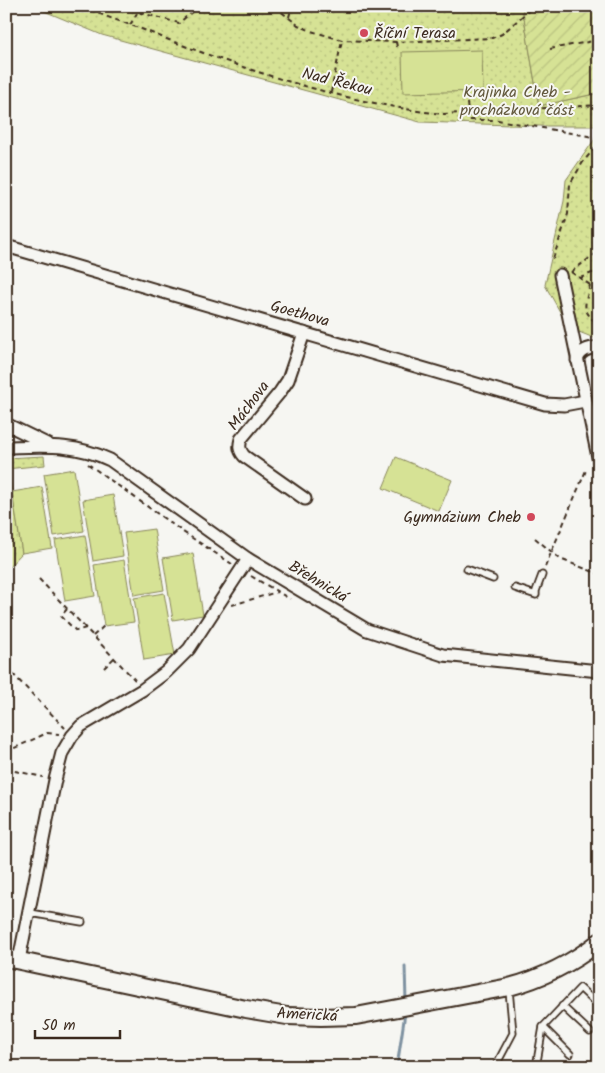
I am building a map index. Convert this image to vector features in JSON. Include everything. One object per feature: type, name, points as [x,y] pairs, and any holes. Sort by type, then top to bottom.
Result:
[{"type":"street","name":"Goethova","points":[[6,246],[545,404],[564,405],[585,401]]},
{"type":"street","points":[[564,270],[577,360],[599,462]]},
{"type":"street","name":"Máchova","points":[[304,332],[288,380],[241,439],[239,445],[240,451],[244,456],[305,499]]},
{"type":"street","points":[[577,360],[584,350],[599,346]]},
{"type":"street","name":"Břehnická","points":[[6,424],[50,446]]},
{"type":"street","name":"Břehnická","points":[[6,447],[50,446],[73,448],[94,452],[110,460],[248,559],[367,630],[443,655],[599,671]]},
{"type":"street","points":[[13,959],[30,913],[62,753],[72,736],[81,726],[142,690],[166,672],[189,649],[248,559]]},
{"type":"street","name":"Americká","points":[[13,959],[287,1016],[356,1016],[529,982],[552,973],[577,959],[599,942]]},
{"type":"lane","points":[[467,569],[493,579]]},
{"type":"lane","points":[[515,588],[536,595],[542,575]]},
{"type":"lane","points":[[30,913],[82,922]]},
{"type":"lane","points":[[495,1067],[513,1033],[509,987]]},
{"type":"lane","points":[[536,1067],[543,1027],[580,988],[599,1006]]},
{"type":"lane","points":[[562,1006],[590,1032]]},
{"type":"lane","points":[[543,1027],[570,1054]]},
{"type":"path","name":"Nad Řekou","points":[[82,6],[98,14],[130,24],[211,57],[331,92],[427,113],[468,113],[599,105]]},
{"type":"path","points":[[130,24],[140,6]]},
{"type":"path","points":[[138,12],[179,23],[199,6]]},
{"type":"path","points":[[265,6],[279,10],[298,25],[310,31],[342,40],[396,42],[492,38],[502,34],[534,6]]},
{"type":"path","points":[[288,16],[292,6]]},
{"type":"path","points":[[331,92],[342,40]]},
{"type":"path","points":[[550,49],[599,40]]},
{"type":"path","points":[[396,42],[397,47]]},
{"type":"path","points":[[466,94],[469,120],[498,120],[599,138]]},
{"type":"path","points":[[599,143],[583,162],[570,184],[568,214],[552,259],[564,270],[599,291]]},
{"type":"path","points":[[564,270],[599,251]]},
{"type":"path","points":[[580,278],[599,270]]},
{"type":"path","points":[[590,285],[584,307],[585,312],[599,326]]},
{"type":"path","points":[[542,575],[587,468]]},
{"type":"path","points":[[6,515],[10,545],[6,550]]},
{"type":"path","points":[[535,538],[560,559],[599,574]]},
{"type":"path","points":[[39,579],[136,681],[142,690]]},
{"type":"path","points":[[215,610],[277,592]]},
{"type":"path","points":[[68,609],[61,616],[76,631],[86,628]]},
{"type":"path","points":[[93,636],[104,626]]},
{"type":"path","points":[[104,668],[114,658]]},
{"type":"path","points":[[6,667],[72,736]]},
{"type":"path","points":[[6,752],[47,733],[72,736]]},
{"type":"path","points":[[6,769],[56,780]]},
{"type":"green space","points":[[32,6],[337,6],[348,8],[522,6],[539,106],[599,93],[599,126],[420,122],[102,35]]},
{"type":"green space","points":[[522,6],[599,6],[599,93],[539,106]]},
{"type":"green space","points":[[482,50],[483,91],[403,93],[402,52]]},
{"type":"green space","name":"Krajinka Cheb - procházková část","points":[[599,133],[599,340],[569,328],[545,285],[564,201],[566,180]]},
{"type":"green space","points":[[44,456],[45,465],[6,469],[6,458]]},
{"type":"green space","points":[[396,457],[452,480],[439,511],[383,488]]},
{"type":"green space","points":[[74,469],[84,531],[54,536],[44,474]]},
{"type":"green space","points":[[6,473],[9,473],[22,553],[6,570]]},
{"type":"green space","points":[[42,487],[52,548],[22,553],[12,492]]},
{"type":"green space","points":[[113,495],[123,556],[93,561],[83,500]]},
{"type":"green space","points":[[154,529],[164,590],[134,595],[124,533]]},
{"type":"green space","points":[[85,535],[95,596],[65,601],[55,540]]},
{"type":"green space","points":[[193,553],[203,615],[173,620],[163,558]]},
{"type":"green space","points":[[124,560],[134,622],[104,626],[94,565]]},
{"type":"green space","points":[[164,593],[175,655],[144,660],[134,598]]},
{"type":"waterway","points":[[405,966],[406,1002]]},
{"type":"waterway","points":[[397,1067],[405,1013]]},
{"type":"place","name":"Říční Terasa","points":[[364,33]]},
{"type":"place","name":"Gymnázium Cheb","points":[[531,517]]}]
